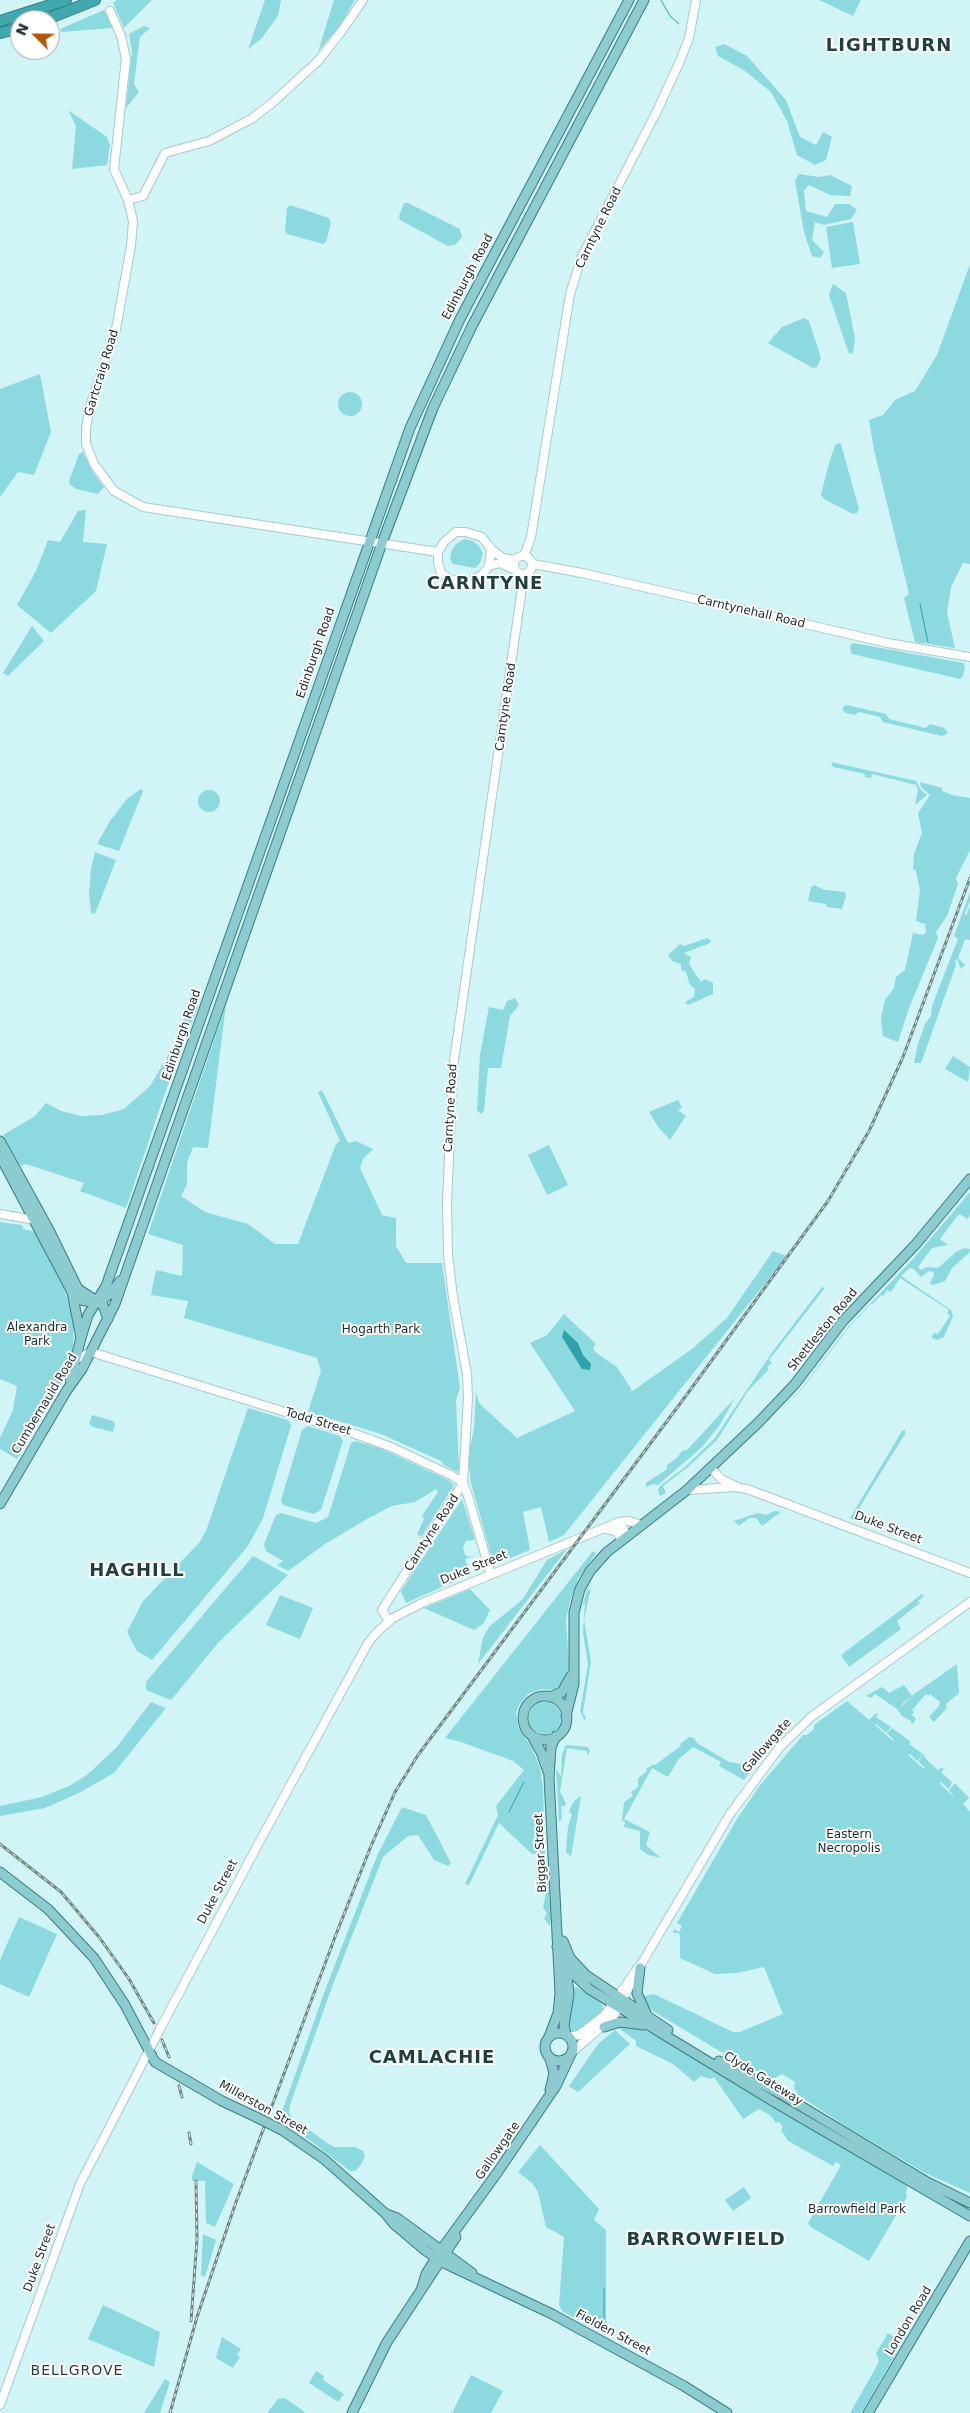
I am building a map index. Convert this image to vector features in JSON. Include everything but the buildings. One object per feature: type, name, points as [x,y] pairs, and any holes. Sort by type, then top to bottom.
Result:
[{"type":"highway","points":[[0,21],[66,0]]},
{"type":"highway","points":[[60,14],[95,0]]},
{"type":"main road","points":[[628,1],[642,4]]},
{"type":"main road","name":"Edinburgh Road","points":[[67,1390],[78,1359],[88,1315],[110,1277],[368,541],[410,428],[444,351],[628,1]]},
{"type":"main road","name":"Edinburgh Road","points":[[108,1319],[127,1273],[153,1194],[382,543],[433,408],[469,332],[642,4]]},
{"type":"main road","points":[[605,46],[617,52]]},
{"type":"main road","points":[[2,1152],[12,1164],[72,1292],[82,1338],[91,1352]]},
{"type":"main road","points":[[2,1152],[78,1289],[106,1308],[108,1319]]},
{"type":"main road","name":"Shettleston Road","points":[[687,1490],[793,1387],[841,1324],[916,1244],[970,1180]]},
{"type":"main road","points":[[72,1292],[81,1300],[97,1302],[112,1292],[127,1273]]},
{"type":"main road","name":"Cumbernauld Road","points":[[0,1504],[91,1352],[108,1319]]},
{"type":"main road","points":[[575,1666],[564,1690],[558,1695],[538,1697],[525,1708],[524,1724],[532,1736],[544,1739],[556,1736],[565,1726],[574,1684],[575,1666],[573,1618],[580,1589],[595,1564],[641,1525],[687,1490]]},
{"type":"main road","points":[[550,1697],[562,1705],[566,1716]]},
{"type":"main road","name":"Biggar Street","points":[[532,1736],[541,1752],[549,1778]]},
{"type":"main road","name":"Biggar Street","points":[[549,2037],[558,2013],[560,2000],[560,1944],[549,1778],[552,1747],[556,1736]]},
{"type":"main road","points":[[0,1872],[48,1909],[94,1958],[125,2004],[149,2050]]},
{"type":"main road","name":"Clyde Gateway","points":[[560,1944],[566,1966],[582,1983],[649,2017],[714,2058],[781,2094],[927,2182],[970,2203]]},
{"type":"main road","name":"Clyde Gateway","points":[[560,1944],[580,1970],[618,2002],[656,2029],[970,2216]]},
{"type":"main road","points":[[642,1964],[638,1996],[649,2017]]},
{"type":"main road","points":[[566,1966],[569,1991],[564,2025],[567,2036],[573,2046],[571,2055],[562,2061],[550,2059],[545,2049],[549,2037],[558,2033],[567,2036]]},
{"type":"main road","points":[[604,2027],[616,2022],[627,2022],[656,2029]]},
{"type":"main road","name":"Millerston Street","points":[[149,2050],[156,2063],[282,2130],[324,2159],[386,2214],[394,2224],[426,2250],[441,2255]]},
{"type":"main road","name":"Gallowgate","points":[[352,2413],[385,2346],[429,2276],[455,2228],[466,2217],[556,2086],[571,2055]]},
{"type":"main road","name":"Gallowgate","points":[[548,2097],[554,2076],[554,2066],[550,2059]]},
{"type":"main road","name":"Millerston Street","points":[[386,2214],[397,2218],[441,2255]]},
{"type":"main road","name":"London Road","points":[[868,2413],[970,2241]]},
{"type":"main road","points":[[426,2250],[429,2276],[445,2271],[458,2270]]},
{"type":"main road","name":"Fielden Street","points":[[441,2255],[458,2270],[538,2307],[684,2386],[727,2413]]},
{"type":"main road","name":"Fielden Street","points":[[441,2255],[485,2282]]},
{"type":"street","points":[[128,200],[143,196],[164,153],[209,142],[251,119],[271,104],[318,61],[363,0]]},
{"type":"street","name":"Carntyne Road","points":[[524,556],[531,537],[570,294],[582,256],[657,111],[680,62],[688,38],[696,0]]},
{"type":"street","name":"Gartcraig Road","points":[[110,11],[121,36],[126,59],[114,169],[128,200],[133,221],[123,296],[116,328],[90,406],[86,428],[86,444],[94,464],[105,482],[124,498],[143,507],[382,543]]},
{"type":"street","points":[[489,566],[500,563],[524,574],[531,570],[533,564],[531,559],[524,556],[515,560],[503,558],[491,549],[482,538],[466,532],[456,532],[444,542],[438,552],[438,563],[441,572],[451,580],[470,582],[482,575],[489,566],[491,549]]},
{"type":"street","points":[[382,543],[438,552]]},
{"type":"street","points":[[515,560],[515,570]]},
{"type":"street","name":"Carntynehall Road","points":[[533,564],[582,573],[888,644],[970,657]]},
{"type":"street","name":"Carntyne Road","points":[[389,1621],[382,1610],[463,1483],[468,1398],[467,1374],[452,1297],[448,1255],[447,1203],[453,1067],[524,574]]},
{"type":"street","points":[[0,1214],[38,1219]]},
{"type":"street","points":[[78,1359],[91,1352]]},
{"type":"street","name":"Todd Street","points":[[91,1352],[370,1438],[403,1452],[463,1483]]},
{"type":"street","name":"Duke Street","points":[[711,1468],[721,1479],[740,1487],[970,1573]]},
{"type":"street","points":[[463,1483],[491,1575]]},
{"type":"street","name":"Duke Street","points":[[687,1490],[740,1487]]},
{"type":"street","name":"Duke Street","points":[[0,2405],[80,2184],[219,1915],[368,1643],[389,1621],[422,1603],[626,1521],[641,1525]]},
{"type":"street","points":[[610,1527],[625,1538]]},
{"type":"street","name":"Gallowgate","points":[[571,2055],[581,2043],[604,2027],[738,1802],[784,1742],[811,1717],[970,1603]]},
{"type":"street","name":"Gallowgate","points":[[567,2036],[575,2037],[584,2032],[618,2002]]},
{"type":"green space","points":[[117,0],[152,0],[124,28],[113,3]]},
{"type":"green space","points":[[265,0],[281,0],[278,16],[261,39],[248,49]]},
{"type":"green space","points":[[334,0],[355,0],[341,24],[318,52]]},
{"type":"green space","points":[[819,0],[861,0],[853,16]]},
{"type":"green space","points":[[104,10],[113,28],[62,32],[60,29]]},
{"type":"green space","points":[[144,26],[150,28],[140,37],[134,84],[139,92],[126,108],[132,52],[129,34]]},
{"type":"green space","points":[[724,44],[747,56],[786,100],[800,137],[816,145],[823,132],[832,137],[826,160],[815,165],[797,155],[787,121],[771,92],[745,71],[718,56],[715,47]]},
{"type":"green space","points":[[68,110],[107,137],[110,145],[107,165],[72,169],[76,126]]},
{"type":"green space","points":[[799,174],[819,177],[830,175],[852,186],[850,196],[830,195],[809,185],[804,191],[806,211],[827,217],[835,204],[849,204],[857,210],[851,219],[824,225],[815,222],[812,240],[824,252],[820,258],[812,256],[804,232],[795,181]]},
{"type":"green space","points":[[404,203],[408,203],[460,229],[462,237],[455,245],[448,246],[400,220],[399,216]]},
{"type":"green space","points":[[290,205],[329,218],[331,223],[326,242],[323,244],[287,234],[285,231],[287,208]]},
{"type":"green space","points":[[853,222],[860,264],[832,268],[826,227]]},
{"type":"green space","points":[[970,264],[970,564],[963,563],[951,587],[947,613],[955,648],[915,642],[904,598],[909,594],[874,450],[869,420],[883,415],[895,400],[915,391],[937,355]]},
{"type":"green space","points":[[833,284],[846,293],[855,338],[853,353],[849,354],[829,295]]},
{"type":"green space","points":[[804,318],[809,321],[821,358],[817,367],[813,368],[768,343],[782,327]]},
{"type":"green space","points":[[40,374],[51,432],[34,475],[18,472],[0,497],[0,389]]},
{"type":"green space","points":[[350,392],[359,395],[362,404],[359,413],[350,416],[341,413],[338,404],[341,395]]},
{"type":"green space","points":[[841,444],[859,509],[857,513],[853,514],[824,499],[821,495],[835,445]]},
{"type":"green space","points":[[83,452],[93,472],[104,487],[98,494],[76,489],[70,485],[69,481],[79,454]]},
{"type":"green space","points":[[86,510],[83,542],[107,544],[96,591],[51,633],[17,605],[36,571],[48,540],[60,542],[78,511]]},
{"type":"green space","points":[[464,539],[473,541],[479,546],[483,554],[480,563],[475,568],[453,564],[450,559],[451,552],[456,544]]},
{"type":"green space","points":[[32,626],[44,641],[8,676],[3,673]]},
{"type":"green space","points":[[851,644],[963,663],[965,666],[963,676],[960,679],[852,654],[850,649]]},
{"type":"green space","points":[[846,705],[886,714],[889,719],[926,728],[930,724],[944,728],[948,733],[942,736],[883,722],[880,717],[859,712],[855,715],[845,713],[842,708]]},
{"type":"green space","points":[[831,762],[916,781],[920,789],[927,795],[915,805],[918,790],[916,785],[872,774],[871,778],[865,777],[865,774],[833,767]]},
{"type":"green space","points":[[920,782],[942,788],[942,791],[952,795],[970,798],[970,850],[956,878],[958,884],[947,916],[936,932],[938,938],[909,1008],[898,1042],[883,1036],[881,1018],[885,1000],[894,988],[896,977],[905,970],[913,933],[923,935],[926,932],[925,924],[916,921],[920,890],[916,871],[913,869],[914,854],[922,833],[918,813],[930,795],[921,787]]},
{"type":"green space","points":[[141,789],[143,791],[119,851],[97,844],[110,821],[127,799]]},
{"type":"green space","points":[[209,790],[219,797],[220,801],[213,811],[209,812],[199,805],[198,801],[205,791]]},
{"type":"green space","points":[[95,852],[116,860],[95,914],[91,913],[89,893]]},
{"type":"green space","points":[[814,885],[825,890],[845,892],[846,896],[842,909],[808,901],[811,887]]},
{"type":"green space","points":[[970,892],[970,901],[965,913],[966,916],[970,906],[970,940],[965,939],[958,958],[965,965],[961,969],[957,959],[955,961],[956,965],[921,1063],[914,1063],[925,1024],[931,1016],[932,1006],[958,939],[954,936]]},
{"type":"green space","points":[[707,938],[711,940],[710,943],[684,953],[691,957],[689,964],[701,982],[705,979],[713,983],[713,994],[688,1005],[685,1002],[694,997],[695,989],[690,985],[686,972],[681,970],[681,964],[672,961],[668,955],[680,944],[684,946]]},
{"type":"green space","points":[[515,998],[519,1005],[510,1016],[501,1068],[488,1068],[484,1111],[481,1114],[477,1110],[480,1055],[489,1007],[503,1010],[507,1001]]},
{"type":"green space","points":[[195,1002],[198,1007],[166,1090],[126,1208],[80,1191],[84,1183],[26,1164],[20,1166],[3,1135],[35,1116],[46,1103],[61,1111],[82,1116],[102,1115],[124,1109],[150,1086],[173,1047],[190,1004]]},
{"type":"green space","name":"Hogarth Park","points":[[226,1005],[208,1148],[193,1147],[187,1163],[187,1184],[181,1196],[205,1212],[248,1224],[275,1244],[298,1244],[336,1144],[340,1141],[318,1092],[322,1090],[348,1143],[356,1141],[373,1149],[363,1159],[360,1168],[382,1215],[396,1218],[396,1246],[406,1263],[442,1263],[460,1388],[456,1400],[458,1472],[444,1465],[441,1461],[381,1434],[308,1412],[321,1371],[317,1358],[184,1318],[188,1301],[151,1295],[156,1270],[182,1276],[183,1245],[148,1234]]},
{"type":"green space","points":[[953,1056],[970,1067],[968,1082],[945,1069]]},
{"type":"green space","points":[[678,1100],[682,1108],[678,1110],[686,1116],[670,1140],[659,1128],[649,1112]]},
{"type":"green space","points":[[549,1145],[568,1185],[547,1195],[528,1155]]},
{"type":"green space","points":[[970,1192],[970,1215],[968,1219],[959,1214],[940,1239],[948,1245],[932,1248],[918,1267],[921,1270],[927,1267],[938,1268],[956,1252],[964,1248],[970,1249],[969,1253],[952,1268],[945,1281],[940,1283],[932,1285],[930,1283],[934,1275],[933,1272],[929,1271],[921,1277],[914,1269],[910,1268],[901,1276],[951,1310],[953,1316],[944,1337],[937,1340],[932,1338],[932,1336],[934,1333],[938,1334],[950,1316],[947,1313],[949,1310],[900,1278],[891,1292],[887,1290],[883,1296],[881,1295],[849,1327],[802,1389],[780,1411],[802,1388],[848,1327],[914,1258]]},
{"type":"green space","name":"Alexandra Park","points":[[0,1222],[22,1225],[23,1229],[35,1232],[63,1286],[72,1312],[74,1327],[72,1357],[67,1371],[57,1393],[17,1459],[0,1449],[0,1438],[13,1410],[17,1386],[0,1379]]},
{"type":"green space","points":[[773,1251],[787,1256],[564,1535],[549,1542],[541,1507],[523,1512],[530,1550],[496,1564],[493,1562],[471,1483],[468,1458],[474,1428],[476,1391],[479,1403],[517,1438],[575,1411],[530,1343],[547,1335],[564,1314],[596,1344],[593,1348],[595,1352],[617,1367],[632,1390],[630,1392],[692,1349],[727,1318]]},
{"type":"green space","points":[[822,1287],[825,1288],[769,1360],[772,1363],[767,1367],[769,1369],[748,1391],[717,1440],[688,1467],[663,1486],[666,1493],[660,1496],[658,1490],[660,1486],[685,1467],[714,1439],[773,1351]]},
{"type":"green space","points":[[735,1398],[719,1426],[702,1447],[658,1485],[653,1484],[646,1487],[646,1483],[667,1469],[667,1465],[677,1458],[682,1451],[687,1450]]},
{"type":"green space","points":[[248,1408],[288,1420],[291,1426],[263,1518],[248,1546],[152,1660],[137,1651],[127,1632],[143,1601],[199,1543],[206,1531]]},
{"type":"green space","points":[[92,1415],[113,1421],[115,1424],[113,1432],[93,1427],[89,1424]]},
{"type":"green space","points":[[308,1426],[340,1436],[343,1441],[321,1510],[314,1514],[283,1505],[281,1500],[302,1430]]},
{"type":"green space","points":[[905,1430],[905,1434],[854,1516],[874,1525],[873,1527],[850,1518],[902,1431]]},
{"type":"green space","points":[[355,1441],[380,1448],[448,1480],[454,1485],[422,1536],[417,1535],[424,1519],[422,1516],[438,1492],[436,1489],[415,1502],[392,1506],[367,1519],[325,1544],[288,1571],[277,1565],[283,1561],[266,1551],[264,1544],[276,1515],[281,1513],[316,1523],[328,1517],[351,1443]]},
{"type":"green space","points":[[462,1499],[475,1540],[466,1541],[463,1547],[465,1555],[469,1557],[478,1555],[465,1559],[471,1574],[406,1603],[401,1591]]},
{"type":"green space","points":[[775,1511],[781,1512],[762,1526],[756,1518],[749,1518],[739,1526],[734,1521],[758,1513],[766,1515]]},
{"type":"green space","points":[[567,1549],[478,1664],[483,1637],[490,1626],[522,1600],[547,1560]]},
{"type":"green space","points":[[593,1551],[596,1553],[578,1579],[569,1604],[566,1621],[569,1665],[567,1677],[562,1687],[556,1690],[541,1689],[528,1694],[519,1705],[516,1713],[518,1727],[532,1748],[540,1768],[543,1788],[545,1854],[532,1854],[499,1823],[469,1885],[465,1884],[498,1815],[496,1806],[524,1770],[513,1761],[445,1738]]},
{"type":"green space","points":[[253,1556],[288,1575],[219,1642],[171,1700],[146,1690],[146,1682]]},
{"type":"green space","points":[[589,1584],[588,1591],[591,1588],[584,1620],[591,1661],[583,1713],[586,1717],[585,1721],[580,1711],[588,1665],[583,1633],[585,1601],[580,1613]]},
{"type":"green space","points":[[470,1589],[490,1610],[483,1624],[474,1630],[424,1608]]},
{"type":"green space","points":[[922,1594],[924,1596],[918,1601],[920,1603],[897,1621],[901,1629],[849,1667],[841,1655]]},
{"type":"green space","points":[[280,1595],[313,1608],[300,1639],[266,1625]]},
{"type":"green space","points":[[957,1664],[959,1693],[946,1704],[947,1708],[934,1722],[929,1717],[939,1706],[940,1702],[930,1694],[929,1696],[926,1694],[912,1710],[914,1712],[912,1715],[916,1719],[912,1725],[911,1721],[902,1716],[897,1709],[875,1694],[871,1698],[866,1696],[882,1687],[889,1693],[904,1685],[912,1696]]},
{"type":"green space","name":"Eastern Necropolis","points":[[847,1701],[869,1720],[876,1713],[878,1714],[876,1717],[891,1727],[886,1733],[875,1725],[893,1741],[887,1733],[892,1728],[911,1742],[909,1744],[923,1754],[917,1761],[910,1754],[908,1755],[924,1769],[918,1761],[924,1754],[925,1758],[938,1770],[941,1767],[944,1769],[941,1772],[952,1782],[949,1789],[941,1782],[940,1784],[955,1798],[949,1790],[955,1783],[969,1798],[963,1804],[970,1812],[970,2193],[923,2172],[847,2127],[798,2095],[794,2088],[795,2082],[782,2074],[775,2078],[769,2078],[653,2011],[645,2002],[644,1996],[654,1994],[733,2032],[740,2032],[783,2014],[764,1967],[737,1973],[715,1974],[680,1958],[680,1936],[679,1933],[673,1933],[674,1929],[679,1932],[682,1926],[677,1923],[737,1819],[761,1784],[803,1735],[807,1735],[814,1729],[814,1725]]},
{"type":"green space","points":[[151,1702],[166,1708],[114,1773],[81,1792],[45,1808],[0,1816],[0,1806],[42,1797],[69,1786],[87,1775],[116,1748]]},
{"type":"green space","points":[[545,1702],[557,1706],[561,1718],[557,1730],[545,1734],[533,1730],[529,1718],[533,1706]]},
{"type":"green space","points":[[689,1737],[694,1738],[697,1743],[729,1762],[750,1765],[751,1770],[744,1780],[719,1766],[721,1762],[693,1747],[678,1760],[668,1777],[652,1768],[624,1819],[650,1832],[646,1845],[661,1858],[648,1855],[640,1849],[640,1831],[624,1827],[625,1822],[622,1820],[624,1802],[633,1796],[631,1792],[638,1787],[638,1778],[647,1771],[646,1769],[655,1765],[681,1746],[680,1744]]},
{"type":"green space","points":[[566,1745],[588,1747],[590,1751],[588,1756],[587,1751],[567,1748],[560,1792],[566,1803],[565,1806],[561,1806],[562,1818],[559,1822],[556,1768],[561,1777],[562,1754]]},
{"type":"green space","points":[[581,1796],[571,1857],[566,1852],[568,1826],[572,1815],[569,1811],[574,1801]]},
{"type":"green space","points":[[402,1807],[426,1815],[451,1863],[448,1866],[434,1860],[418,1835],[408,1836],[383,1857],[332,1987],[290,2105],[289,2113],[292,2118],[329,2144],[334,2147],[355,2147],[363,2151],[365,2157],[360,2166],[355,2171],[350,2171],[279,2120],[327,1985],[377,1856]]},
{"type":"green space","points":[[546,1856],[551,1916],[550,1926],[544,1919],[547,1913],[543,1908],[547,1886],[542,1865]]},
{"type":"green space","points":[[19,1917],[57,1934],[29,1997],[0,1984],[0,1960]]},
{"type":"green space","points":[[577,1987],[601,2003],[604,2009],[580,2031],[571,2033],[567,2025],[572,1988]]},
{"type":"green space","name":"Barrowfield Park","points":[[617,2027],[641,2029],[657,2036],[782,2113],[844,2145],[908,2184],[907,2197],[869,2261],[811,2227],[808,2223],[841,2165],[836,2162],[833,2166],[788,2141],[781,2130],[783,2127],[779,2122],[776,2123],[771,2116],[759,2109],[743,2119],[714,2077],[710,2079],[701,2076],[694,2082],[673,2064],[636,2046],[636,2041]]},
{"type":"green space","points":[[615,2030],[630,2044],[578,2092],[569,2086],[598,2044]]},
{"type":"green space","points":[[540,2145],[599,2209],[594,2220],[606,2230],[606,2335],[562,2311],[559,2305],[564,2237],[546,2227],[538,2192],[532,2183],[518,2172]]},
{"type":"green space","points":[[197,2162],[234,2184],[215,2227],[206,2223],[205,2181],[192,2181]]},
{"type":"green space","points":[[744,2187],[751,2198],[733,2211],[725,2200]]},
{"type":"green space","points":[[203,2234],[216,2240],[205,2277],[201,2275]]},
{"type":"green space","points":[[103,2305],[160,2332],[154,2367],[88,2339]]},
{"type":"green space","points":[[888,2333],[898,2339],[902,2333],[907,2335],[861,2413],[850,2413],[879,2362],[876,2353]]},
{"type":"green space","points":[[222,2337],[241,2349],[237,2355],[240,2357],[233,2368],[216,2358]]},
{"type":"green space","points":[[316,2371],[324,2376],[323,2380],[344,2394],[338,2402],[309,2383]]},
{"type":"green space","points":[[471,2375],[503,2391],[491,2413],[452,2413]]},
{"type":"green space","points":[[165,2379],[170,2382],[160,2413],[144,2413]]},
{"type":"green space","points":[[285,2398],[306,2413],[267,2413],[278,2399]]},
{"type":"shaded area","points":[[564,1330],[578,1343],[583,1355],[591,1364],[590,1370],[582,1369],[562,1337]]},
{"type":"waterway","points":[[661,0],[670,16],[679,24]]},
{"type":"waterway","points":[[920,604],[928,642]]},
{"type":"waterway","points":[[509,1812],[524,1782]]},
{"type":"waterway","points":[[604,2288],[604,2332]]},
{"type":"railway","points":[[170,2413],[197,2317],[235,2205],[335,1937],[371,1846],[395,1792],[418,1755],[688,1393],[828,1201],[869,1131],[903,1057],[970,878]]},
{"type":"railway","points":[[0,1844],[61,1892],[99,1937],[129,1979],[154,2023]]},
{"type":"railway","points":[[162,2040],[169,2057]]},
{"type":"railway","points":[[179,2086],[182,2097]]},
{"type":"railway","points":[[189,2133],[191,2144]]},
{"type":"railway","points":[[191,2321],[197,2239],[196,2181]]},
{"type":"district","name":"LIGHTBURN","points":[[889,46]]},
{"type":"district","name":"CARNTYNE","points":[[485,584]]},
{"type":"district","name":"HAGHILL","points":[[137,1571]]},
{"type":"district","name":"CAMLACHIE","points":[[432,2058]]},
{"type":"district","name":"BARROWFIELD","points":[[706,2240]]},
{"type":"district","name":"BELLGROVE","points":[[77,2371]]}]
